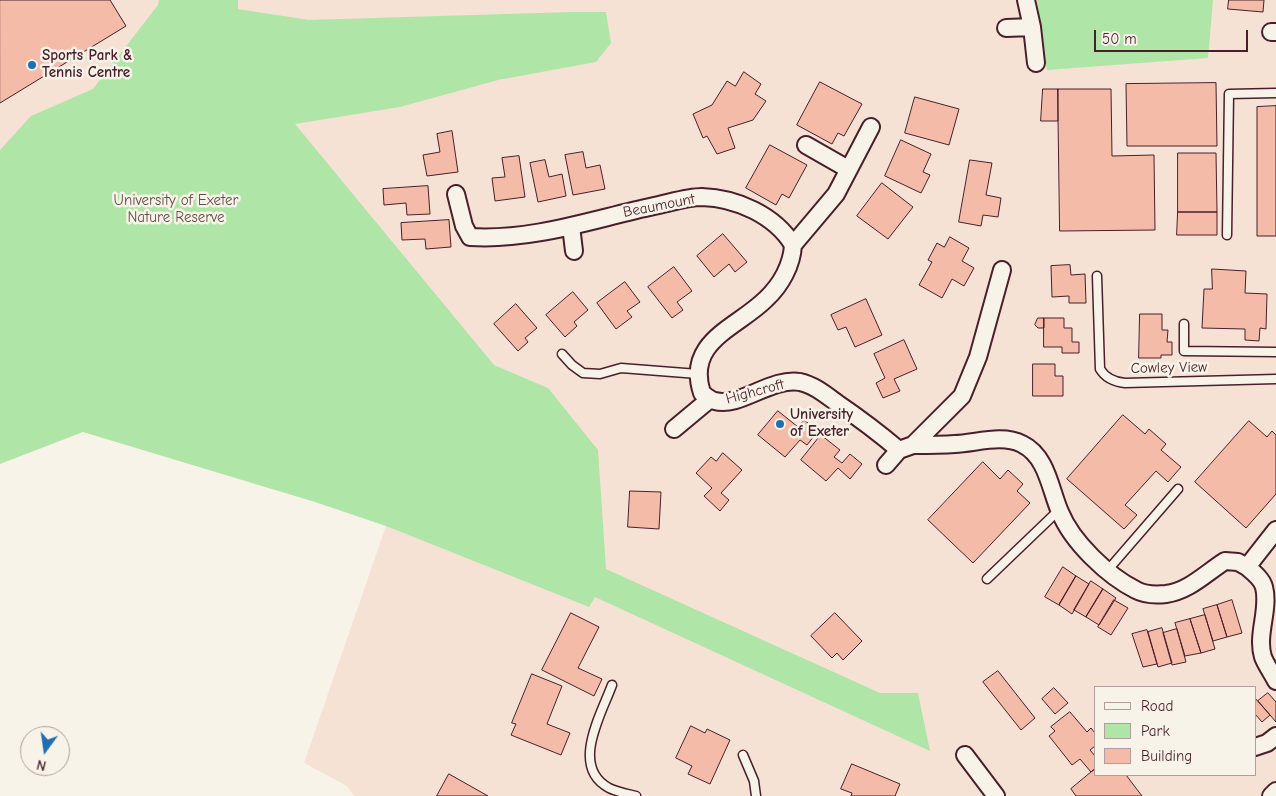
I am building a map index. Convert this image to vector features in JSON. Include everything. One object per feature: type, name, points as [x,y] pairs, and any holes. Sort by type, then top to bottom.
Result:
[{"type":"street","points":[[1026,0],[1032,27],[1036,63]]},
{"type":"street","points":[[1006,28],[1032,27]]},
{"type":"street","points":[[698,374],[704,352],[716,336],[766,299],[784,277],[792,255],[793,245],[836,194],[871,127]]},
{"type":"street","points":[[806,145],[848,168]]},
{"type":"street","name":"Beaumount","points":[[456,194],[464,226],[470,237],[481,238],[536,233],[701,197],[726,200],[745,206],[787,234],[793,245]]},
{"type":"street","points":[[571,226],[574,251]]},
{"type":"street","points":[[886,465],[962,396],[978,357],[1002,270]]},
{"type":"street","name":"Highcroft","points":[[698,374],[702,393],[716,402],[726,402],[743,397],[775,384],[800,382],[814,386],[870,426],[906,447]]},
{"type":"street","name":"Highcroft","points":[[674,429],[710,399]]},
{"type":"street","points":[[906,447],[1010,440],[1030,448],[1039,458],[1059,510],[1069,530],[1107,571],[1138,591],[1152,594],[1180,591],[1198,581],[1225,561],[1238,562],[1247,567],[1264,586],[1263,656],[1276,680]]},
{"type":"street","points":[[1247,567],[1276,530]]},
{"type":"street","points":[[965,754],[996,796]]},
{"type":"street","points":[[1271,796],[1276,791]]},
{"type":"lane","points":[[1227,235],[1229,94],[1276,93]]},
{"type":"lane","name":"Cowley View","points":[[1097,276],[1100,369],[1102,373],[1114,382],[1276,380]]},
{"type":"lane","points":[[1184,324],[1184,351],[1276,352]]},
{"type":"lane","points":[[562,354],[583,373],[600,374],[621,368],[698,374]]},
{"type":"lane","points":[[1107,571],[1178,489]]},
{"type":"lane","points":[[987,579],[1059,510]]},
{"type":"lane","points":[[612,685],[590,744],[592,772],[610,789],[636,796]]},
{"type":"lane","points":[[743,755],[754,782],[756,796]]},
{"type":"shaded area","name":"University of Exeter","points":[[0,0],[1276,0],[1276,796],[354,796],[347,786],[304,763],[386,526],[368,465],[0,383]]},
{"type":"green space","name":"University of Exeter Nature Reserve","points":[[159,0],[238,0],[238,9],[309,20],[606,12],[611,43],[596,62],[498,80],[400,107],[295,124],[494,365],[548,388],[598,450],[606,569],[880,693],[918,693],[930,751],[595,597],[589,607],[386,526],[315,502],[83,432],[0,464],[0,150],[31,116],[93,89],[158,5]]},
{"type":"green space","points":[[1037,0],[1213,0],[1208,58],[1047,70]]},
{"type":"building","name":"Sports Park & Tennis Centre","points":[[0,0],[110,0],[126,26],[0,103]]},
{"type":"building","points":[[1229,0],[1264,0],[1263,12],[1228,9]]},
{"type":"building","points":[[744,72],[761,84],[755,94],[766,101],[753,120],[728,128],[735,148],[717,154],[707,136],[703,138],[693,114],[712,105],[727,81],[735,86]]},
{"type":"building","points":[[820,82],[862,104],[844,136],[838,133],[832,144],[797,125]]},
{"type":"building","points":[[1216,83],[1217,146],[1127,146],[1126,84]]},
{"type":"building","points":[[1043,89],[1058,89],[1058,121],[1041,121]]},
{"type":"building","points":[[1058,89],[1111,89],[1112,156],[1154,155],[1155,230],[1060,231]]},
{"type":"building","points":[[915,97],[959,109],[949,145],[905,133]]},
{"type":"building","points":[[1276,106],[1276,236],[1257,236],[1257,107]]},
{"type":"building","points":[[452,131],[458,172],[427,176],[423,155],[440,152],[437,134]]},
{"type":"building","points":[[901,140],[931,154],[923,172],[930,175],[921,193],[885,176]]},
{"type":"building","points":[[770,145],[807,165],[789,198],[782,194],[776,205],[746,188]]},
{"type":"building","points":[[583,152],[586,168],[600,165],[605,189],[573,195],[565,155]]},
{"type":"building","points":[[1178,153],[1216,153],[1217,212],[1178,212]]},
{"type":"building","points":[[519,156],[525,197],[495,201],[492,178],[505,177],[502,158]]},
{"type":"building","points":[[545,160],[549,177],[562,174],[566,196],[538,202],[530,163]]},
{"type":"building","points":[[970,160],[992,163],[986,195],[1001,198],[998,217],[983,215],[981,226],[959,222]]},
{"type":"building","points":[[882,183],[913,207],[888,239],[857,216]]},
{"type":"building","points":[[428,186],[430,214],[407,215],[406,203],[384,205],[383,189]]},
{"type":"building","points":[[1178,212],[1217,212],[1217,235],[1177,235]]},
{"type":"building","points":[[449,220],[451,247],[426,249],[425,239],[402,240],[401,223]]},
{"type":"building","points":[[723,234],[747,262],[735,272],[729,264],[714,277],[697,256]]},
{"type":"building","points":[[950,237],[969,248],[962,261],[974,268],[964,286],[952,279],[942,298],[919,285],[932,262],[928,260],[937,243],[944,247]]},
{"type":"building","points":[[1070,265],[1071,275],[1085,274],[1086,303],[1069,303],[1069,296],[1052,297],[1051,266]]},
{"type":"building","points":[[674,267],[692,291],[677,302],[683,310],[672,318],[648,287]]},
{"type":"building","points":[[1212,269],[1246,271],[1245,293],[1267,294],[1266,329],[1260,328],[1259,341],[1245,340],[1245,329],[1202,328],[1204,289],[1212,289]]},
{"type":"building","points":[[625,282],[640,302],[627,311],[632,317],[616,329],[597,303]]},
{"type":"building","points":[[573,292],[588,310],[574,322],[577,326],[565,337],[546,315]]},
{"type":"building","points":[[866,299],[882,335],[855,347],[846,327],[838,330],[831,315]]},
{"type":"building","points":[[516,304],[537,328],[525,338],[528,342],[518,351],[494,324]]},
{"type":"building","points":[[1140,314],[1162,314],[1162,330],[1168,330],[1167,342],[1172,342],[1172,355],[1161,355],[1161,358],[1139,358]]},
{"type":"building","points":[[1038,318],[1044,318],[1044,328],[1038,328],[1035,325]]},
{"type":"building","points":[[1044,318],[1064,318],[1064,328],[1072,328],[1072,342],[1079,342],[1079,353],[1062,353],[1062,347],[1044,347]]},
{"type":"building","points":[[904,340],[917,369],[894,379],[900,391],[883,398],[876,383],[885,378],[874,354]]},
{"type":"building","points":[[1033,364],[1055,364],[1055,376],[1063,376],[1063,396],[1033,396]]},
{"type":"building","points":[[778,411],[798,427],[804,420],[818,431],[807,445],[800,440],[785,457],[758,435]]},
{"type":"building","points":[[1123,415],[1145,434],[1149,429],[1166,444],[1161,450],[1181,467],[1168,482],[1156,471],[1125,505],[1137,515],[1124,529],[1067,479]]},
{"type":"building","points":[[1249,421],[1267,437],[1272,431],[1276,435],[1276,494],[1246,528],[1195,482]]},
{"type":"building","points":[[821,435],[840,450],[834,457],[842,463],[850,454],[862,464],[850,479],[838,468],[826,481],[801,460]]},
{"type":"building","points":[[723,453],[742,470],[721,493],[729,500],[720,511],[704,496],[712,488],[696,473],[711,457],[716,461]]},
{"type":"building","points":[[983,462],[1000,479],[1008,470],[1023,484],[1017,491],[1030,503],[973,563],[928,520]]},
{"type":"building","points":[[630,491],[661,492],[659,529],[628,527]]},
{"type":"building","points":[[1063,567],[1076,576],[1059,605],[1045,597]]},
{"type":"building","points":[[1076,576],[1089,584],[1072,614],[1059,605]]},
{"type":"building","points":[[1091,581],[1103,589],[1086,617],[1074,610]]},
{"type":"building","points":[[1103,589],[1116,598],[1099,625],[1086,617]]},
{"type":"building","points":[[1114,600],[1128,608],[1111,635],[1098,627]]},
{"type":"building","points":[[1232,600],[1242,633],[1227,637],[1217,605]]},
{"type":"building","points":[[1217,605],[1227,637],[1213,641],[1203,609]]},
{"type":"building","points":[[571,613],[599,627],[578,668],[602,679],[594,696],[542,670]]},
{"type":"building","points":[[835,613],[862,641],[843,660],[837,653],[832,658],[811,636]]},
{"type":"building","points":[[1205,615],[1215,649],[1201,653],[1190,619]]},
{"type":"building","points":[[1190,619],[1201,653],[1185,656],[1175,623]]},
{"type":"building","points":[[1162,628],[1172,663],[1158,667],[1148,632]]},
{"type":"building","points":[[1177,629],[1186,662],[1172,665],[1163,633]]},
{"type":"building","points":[[1147,630],[1157,664],[1143,667],[1132,634]]},
{"type":"building","points":[[998,671],[1035,718],[1021,730],[983,682]]},
{"type":"building","points":[[532,674],[562,686],[547,724],[570,733],[561,755],[511,735],[516,724],[512,723]]},
{"type":"building","points":[[1054,688],[1068,703],[1055,714],[1042,699]]},
{"type":"building","points":[[1268,693],[1276,702],[1276,722],[1258,701]]},
{"type":"building","points":[[1256,699],[1270,715],[1262,722],[1256,715]]},
{"type":"building","points":[[1070,712],[1087,732],[1091,728],[1094,732],[1094,747],[1090,750],[1094,755],[1094,770],[1091,772],[1080,759],[1072,765],[1049,736],[1055,731],[1051,727]]},
{"type":"building","points":[[691,726],[705,733],[707,729],[730,740],[710,784],[688,774],[692,766],[676,758]]},
{"type":"building","points":[[852,764],[900,784],[895,796],[851,796],[852,793],[841,789]]},
{"type":"building","points":[[1094,770],[1094,776],[1127,776],[1142,796],[1076,796],[1071,789]]},
{"type":"building","points":[[449,774],[488,796],[437,796]]},
{"type":"place","name":"Sports Park & Tennis Centre","points":[[32,65]]},
{"type":"place","name":"University of Exeter","points":[[780,424]]}]
